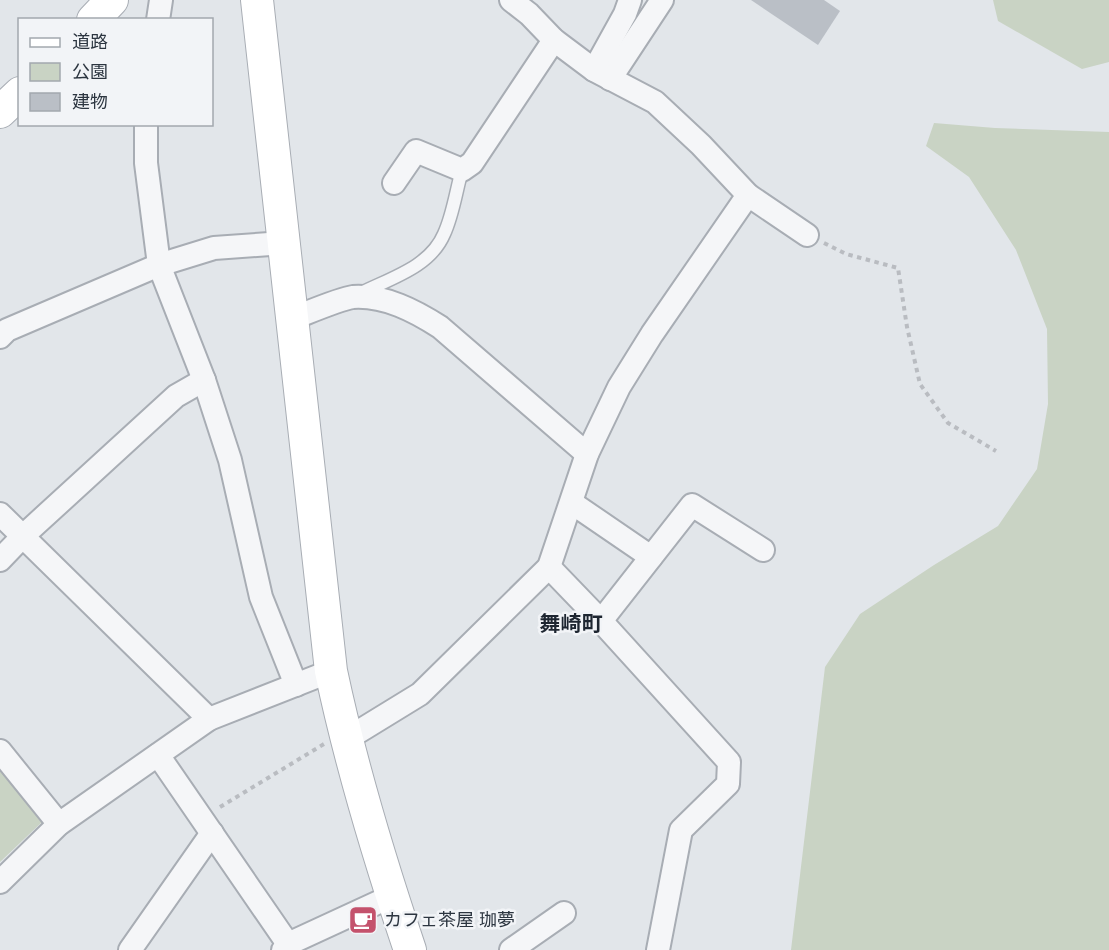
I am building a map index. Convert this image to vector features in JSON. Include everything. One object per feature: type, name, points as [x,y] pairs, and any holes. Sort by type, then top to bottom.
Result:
[{"type":"street","points":[[95,18],[112,0]]},
{"type":"street","points":[[158,18],[161,0]]},
{"type":"street","points":[[257,0],[331,671],[345,740],[368,823],[410,950]]},
{"type":"street","points":[[511,0],[529,14],[554,40],[602,75],[655,102],[701,145],[748,195],[807,235]]},
{"type":"street","points":[[602,75],[630,0]]},
{"type":"street","points":[[602,75],[662,0]]},
{"type":"street","points":[[394,183],[416,151],[462,170],[472,163],[554,40]]},
{"type":"street","points":[[0,112],[18,95]]},
{"type":"street","points":[[146,126],[146,163],[159,265],[204,380],[230,460],[261,597],[296,685]]},
{"type":"street","points":[[345,740],[420,694],[549,567],[587,454],[619,387],[652,334],[748,195]]},
{"type":"street","points":[[0,337],[7,330],[159,265],[214,248],[284,243]]},
{"type":"street","points":[[291,318],[352,297],[375,299],[413,310],[440,327],[587,454]]},
{"type":"street","points":[[0,560],[23,536],[176,396],[204,380]]},
{"type":"street","points":[[572,502],[651,557]]},
{"type":"street","points":[[601,621],[692,505],[764,550]]},
{"type":"street","points":[[0,514],[209,719]]},
{"type":"street","points":[[549,567],[729,762],[728,784],[681,830],[658,950]]},
{"type":"street","points":[[0,882],[59,824],[209,719],[331,671]]},
{"type":"street","points":[[0,751],[59,824]]},
{"type":"street","points":[[158,755],[285,947],[392,896]]},
{"type":"street","points":[[130,950],[207,826]]},
{"type":"street","points":[[511,950],[564,913]]},
{"type":"lane","points":[[352,297],[416,266],[434,252],[444,234],[462,170]]},
{"type":"path","points":[[807,235],[846,254],[898,268],[907,327],[920,384],[948,423],[996,451]]},
{"type":"path","points":[[207,826],[330,740],[345,740]]},
{"type":"green space","points":[[993,0],[1109,0],[1109,62],[1082,69],[998,21]]},
{"type":"green space","points":[[934,123],[995,128],[1109,132],[1109,950],[791,950],[825,667],[860,614],[998,526],[1037,469],[1048,404],[1047,329],[1016,250],[969,177],[926,146]]},
{"type":"green space","points":[[0,761],[43,821],[0,862]]},
{"type":"building","points":[[751,0],[824,0],[840,11],[818,45]]},
{"type":"place","name":"カフェ茶屋 珈夢","points":[[363,920]]},
{"type":"district","name":"舞崎町","points":[[571,623]]}]
